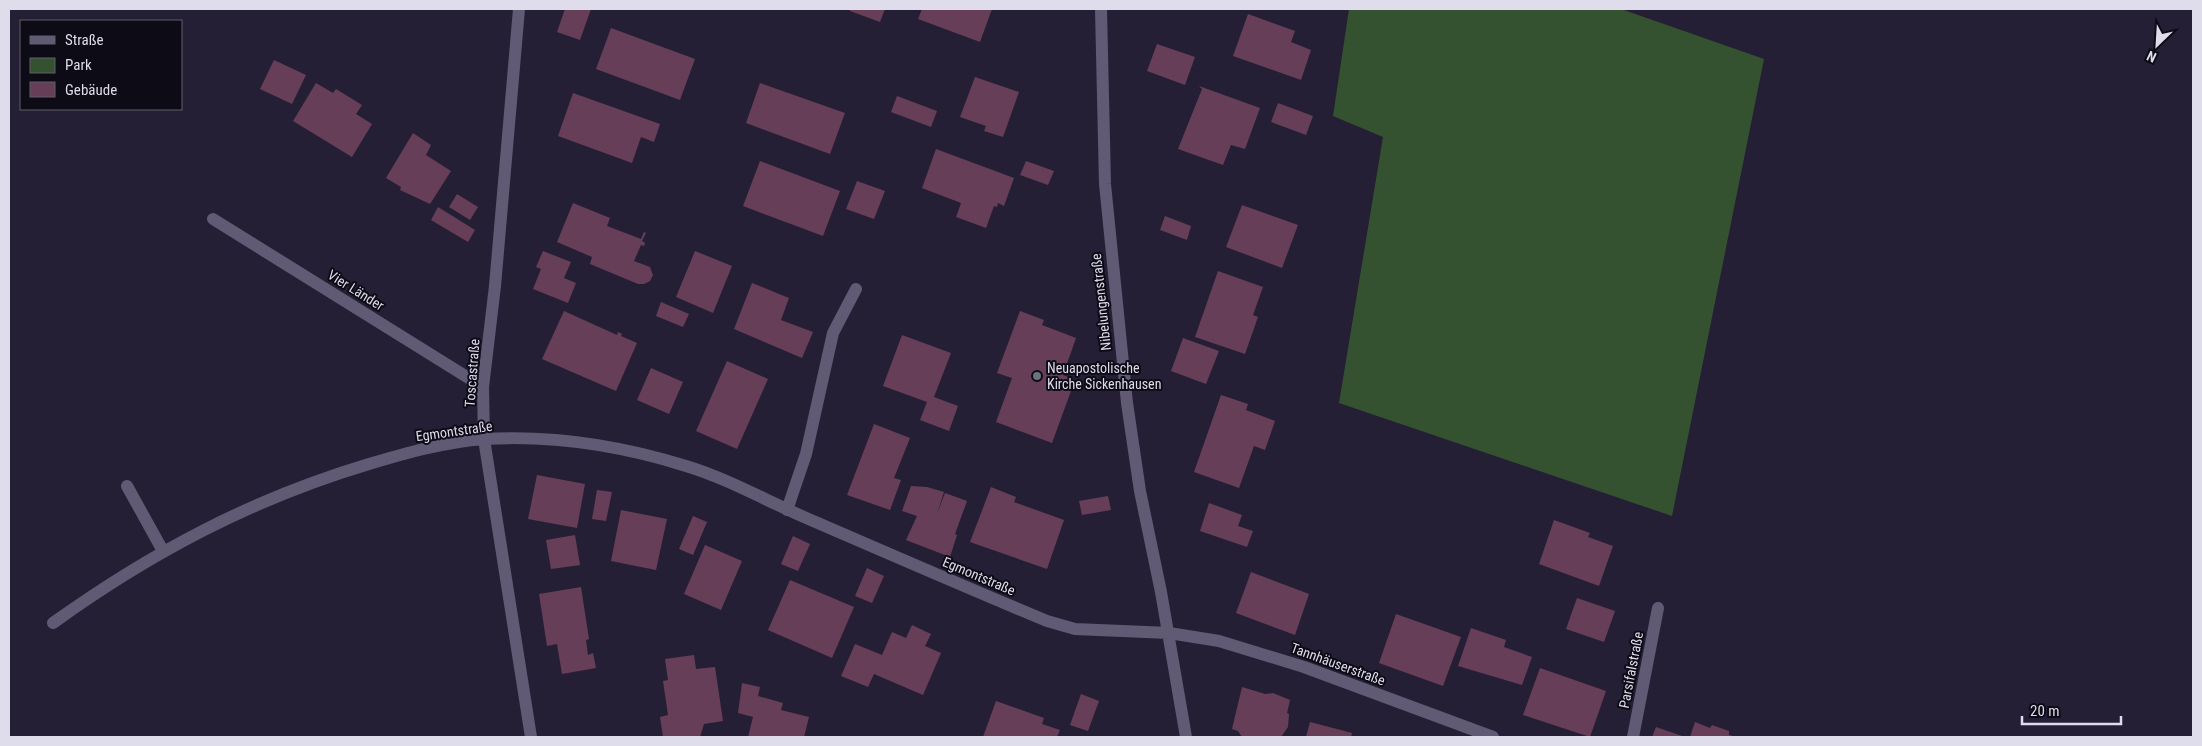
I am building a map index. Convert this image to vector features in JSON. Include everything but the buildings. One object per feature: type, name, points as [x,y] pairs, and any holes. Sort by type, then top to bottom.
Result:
[{"type":"street","name":"Toscastraße","points":[[519,9],[496,286],[483,386],[484,439],[531,737]]},
{"type":"street","name":"Nibelungenstraße","points":[[1101,9],[1104,184],[1127,403],[1186,737]]},
{"type":"street","name":"Vier Länder","points":[[213,219],[483,386]]},
{"type":"street","points":[[787,510],[806,454],[833,333],[856,288]]},
{"type":"street","name":"Egmontstraße","points":[[53,623],[106,585],[163,551],[212,524],[269,499],[324,478],[439,446],[484,439],[558,440],[620,449],[688,466],[1047,621],[1075,628],[1169,633]]},
{"type":"street","points":[[127,486],[163,551]]},
{"type":"street","name":"Parsifalstraße","points":[[1633,737],[1658,608]]},
{"type":"street","name":"Tannhäuserstraße","points":[[1169,633],[1192,635],[1251,650],[1361,688],[1472,734],[1493,737]]},
{"type":"green space","points":[[1349,9],[1621,9],[1764,59],[1672,516],[1339,403],[1383,137],[1333,116]]},
{"type":"place","name":"Neuapostolische Kirche Sickenhausen","points":[[1037,376]]}]
